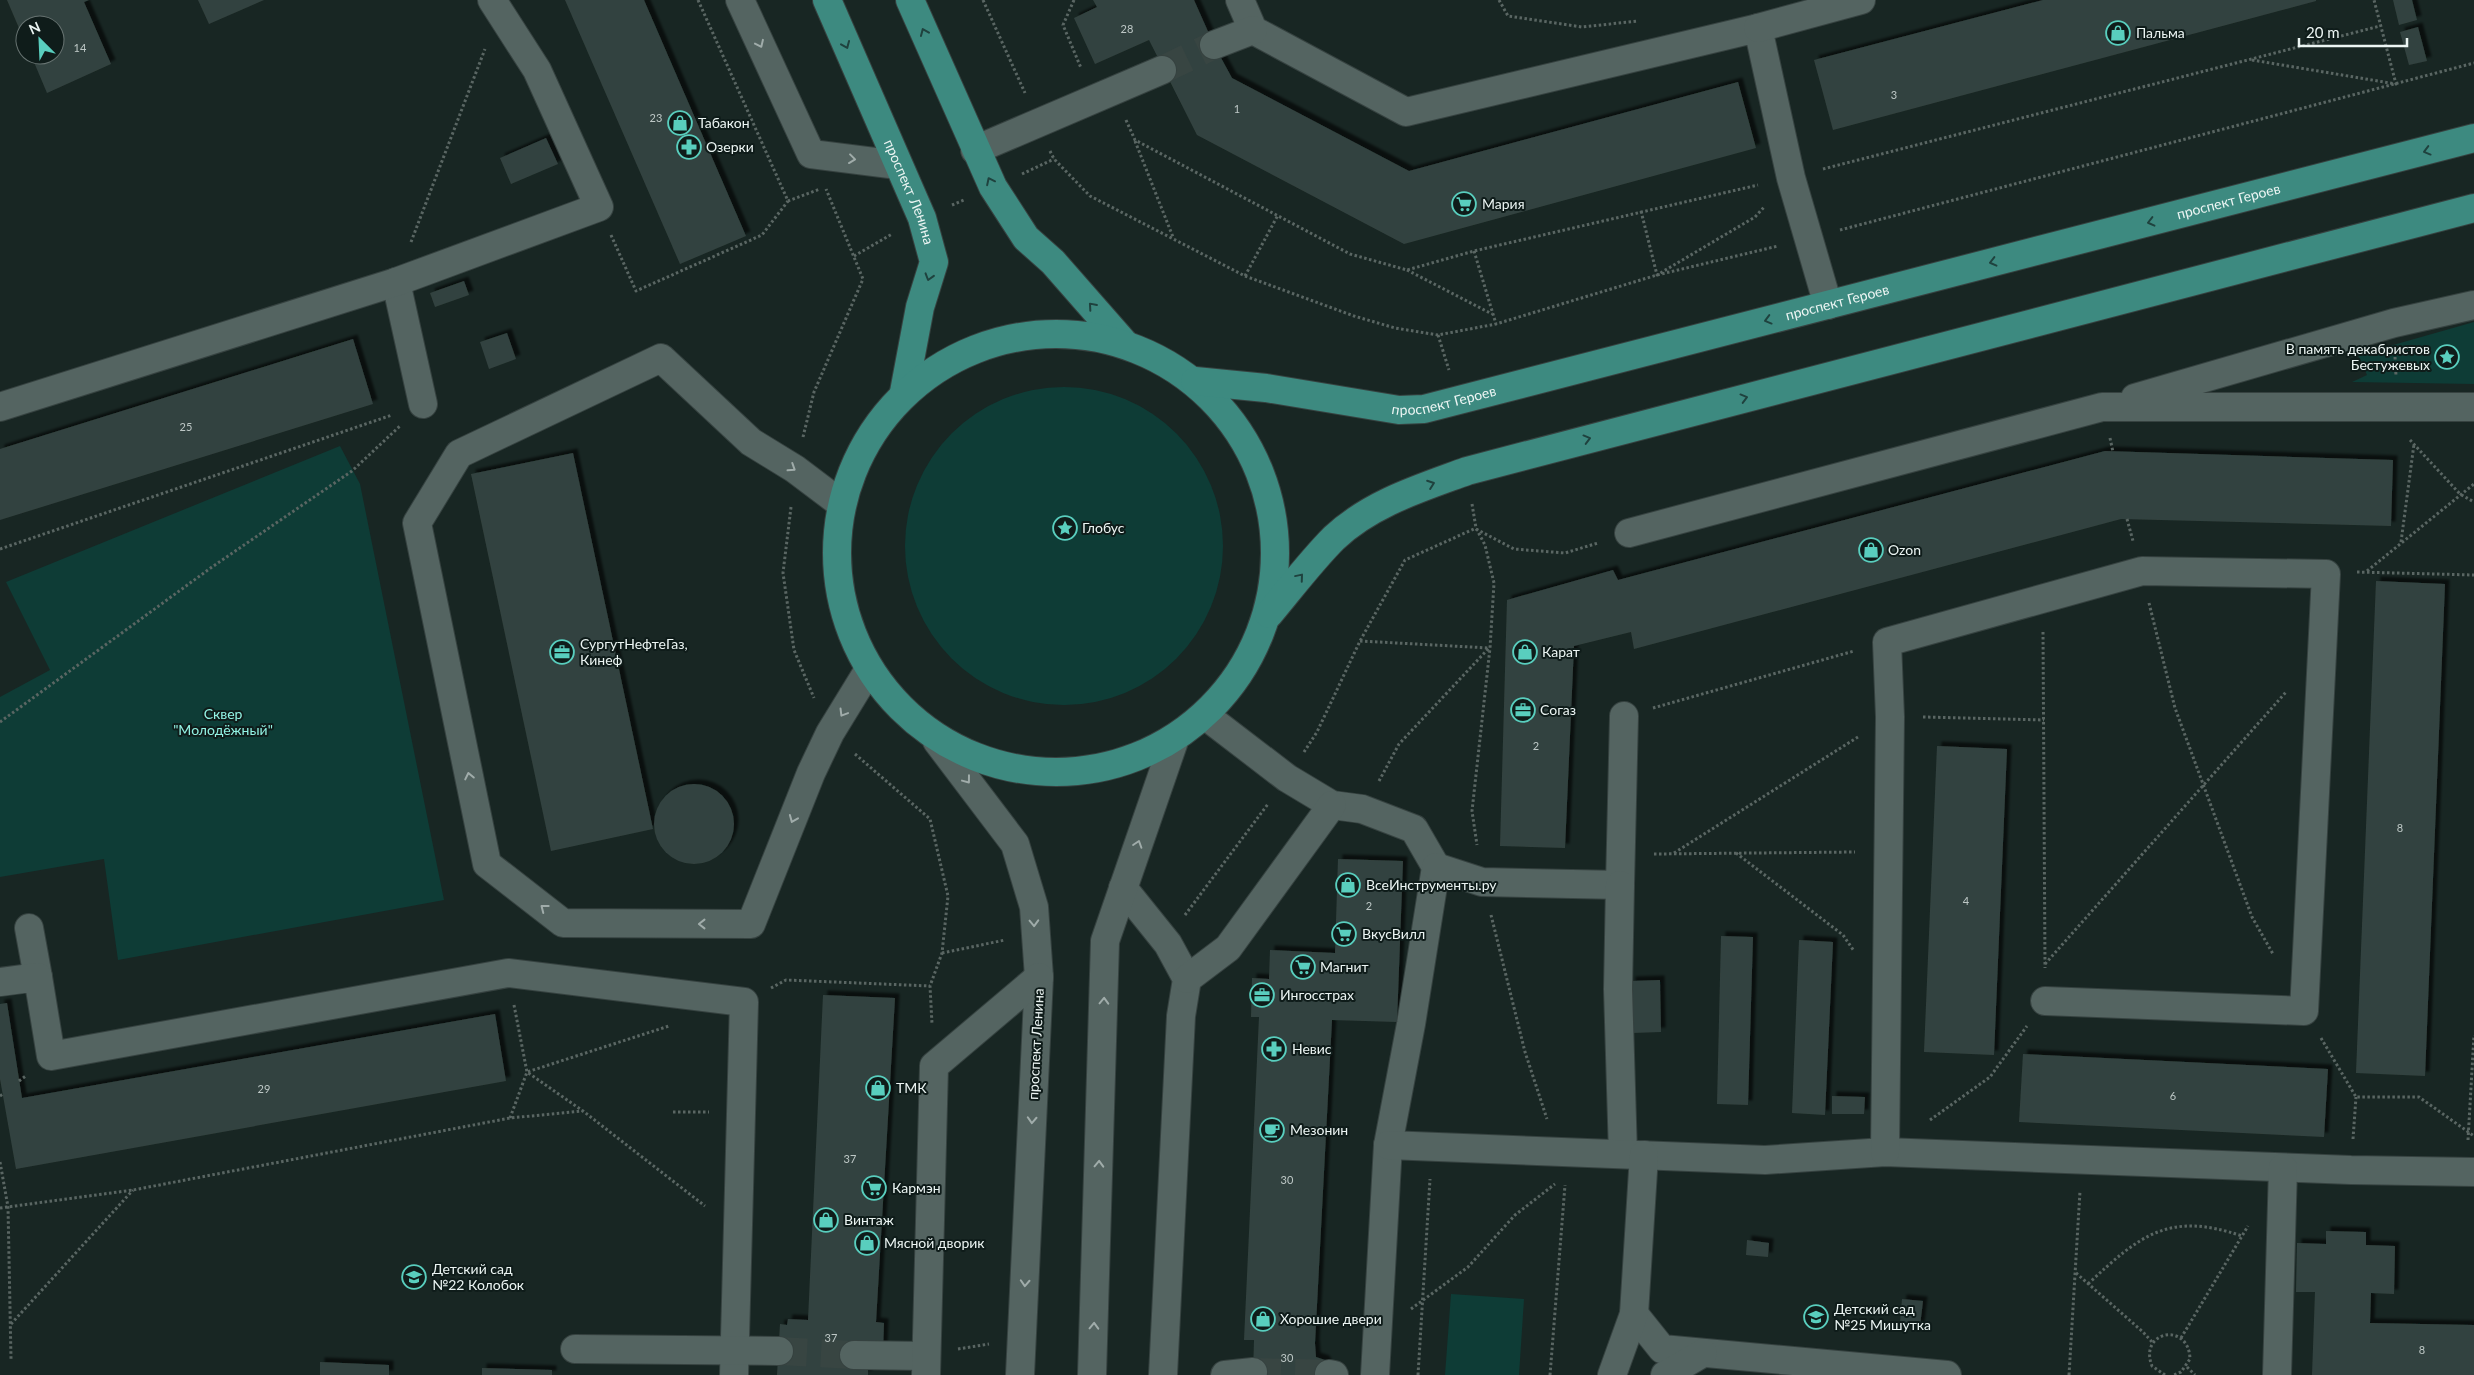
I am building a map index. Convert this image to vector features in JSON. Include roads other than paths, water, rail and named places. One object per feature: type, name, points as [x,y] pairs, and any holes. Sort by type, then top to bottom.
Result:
[{"type":"main road","name":"проспект Ленина","points":[[827,0],[922,218],[934,262],[920,307],[904,392]]},
{"type":"main road","points":[[910,0],[993,187],[1026,238],[1053,262],[1124,343]]},
{"type":"main road","name":"проспект Героев","points":[[1195,381],[1266,388],[1399,410],[1424,409],[2474,138]]},
{"type":"main road","points":[[1269,614],[1276,528],[1250,446],[1195,381],[1124,343],[1046,332],[969,350],[904,392],[864,444],[840,503],[834,560],[844,618],[868,671],[937,741],[1014,771],[1097,771],[1174,741],[1206,716],[1244,669],[1269,614],[1335,537],[1359,519],[1399,496],[1467,471],[2474,208]]},
{"type":"street","points":[[740,0],[811,154],[898,165]]},
{"type":"street","points":[[1240,0],[1253,30],[1406,112],[1758,28],[1861,0]]},
{"type":"street","points":[[0,407],[396,282],[599,207],[537,70],[495,5]]},
{"type":"street","points":[[1758,28],[1791,178],[1828,305]]},
{"type":"street","points":[[1214,45],[1253,30]]},
{"type":"street","points":[[975,150],[1162,70]]},
{"type":"street","points":[[396,282],[423,404]]},
{"type":"street","points":[[1629,533],[2102,407],[2394,323],[2474,305]]},
{"type":"street","points":[[840,503],[796,469],[750,442],[661,358],[459,454],[417,523],[487,864],[563,923],[751,924],[811,774],[830,734],[868,671]]},
{"type":"street","points":[[2102,407],[2474,407]]},
{"type":"street","points":[[1885,1152],[1890,717],[1887,642],[2142,571],[2326,574],[2304,1011],[2045,1000]]},
{"type":"street","points":[[1206,716],[1287,778],[1332,805],[1362,809],[1414,829],[1436,867],[1411,1024],[1388,1145],[1375,1375]]},
{"type":"street","points":[[1612,1375],[1634,1314],[1633,1154],[1618,989],[1624,716]]},
{"type":"street","name":"проспект Ленина","points":[[937,741],[1015,844],[1034,907],[1039,977],[1020,1375]]},
{"type":"street","points":[[1092,1375],[1106,941],[1174,741]]},
{"type":"street","points":[[1187,979],[1228,948],[1332,805]]},
{"type":"street","points":[[1436,867],[1482,882],[1620,885]]},
{"type":"street","points":[[1124,888],[1168,944],[1187,979],[1181,1016],[1163,1375]]},
{"type":"street","points":[[29,928],[51,1056],[508,973],[744,1002],[735,1362]]},
{"type":"street","points":[[0,982],[38,977]]},
{"type":"street","points":[[854,1354],[926,1365],[934,1066],[1039,977]]},
{"type":"street","points":[[1388,1145],[1432,1146],[1562,1164],[1633,1154],[1765,1160],[1885,1152],[2283,1168],[2470,1172]]},
{"type":"street","points":[[2277,1375],[2283,1168]]},
{"type":"street","points":[[1634,1314],[1662,1349],[1947,1375]]},
{"type":"street","points":[[575,1349],[735,1362],[778,1351]]},
{"type":"street","points":[[1665,1375],[1703,1353]]},
{"type":"street","points":[[1224,1375],[1253,1372]]},
{"type":"street","points":[[1328,1374],[1334,1375]]},
{"type":"tunnel","points":[[1162,70],[1214,45]]},
{"type":"tunnel","points":[[779,1351],[854,1355]]},
{"type":"tunnel","points":[[1253,1372],[1329,1374]]},
{"type":"place","name":"Пальма","points":[[2118,33]]},
{"type":"place","name":"Табакон","points":[[680,123]]},
{"type":"place","name":"Озерки","points":[[689,147]]},
{"type":"place","name":"Мария","points":[[1464,204]]},
{"type":"place","name":"В память декабристов Бестужевых","points":[[2447,357]]},
{"type":"place","name":"Глобус","points":[[1065,528]]},
{"type":"place","name":"Ozon","points":[[1871,550]]},
{"type":"place","name":"СургутНефтеГаз, Кинеф","points":[[562,652]]},
{"type":"place","name":"Карат","points":[[1525,652]]},
{"type":"place","name":"Согаз","points":[[1523,710]]},
{"type":"place","name":"ВсеИнструменты.ру","points":[[1348,885]]},
{"type":"place","name":"ВкусВилл","points":[[1344,934]]},
{"type":"place","name":"Магнит","points":[[1303,967]]},
{"type":"place","name":"Ингосстрах","points":[[1262,995]]},
{"type":"place","name":"Невис","points":[[1274,1049]]},
{"type":"place","name":"ТМК","points":[[878,1088]]},
{"type":"place","name":"Мезонин","points":[[1272,1130]]},
{"type":"place","name":"Кармэн","points":[[874,1188]]},
{"type":"place","name":"Винтаж","points":[[826,1220]]},
{"type":"place","name":"Мясной дворик","points":[[867,1243]]},
{"type":"place","name":"Детский сад №22 Колобок","points":[[414,1277]]},
{"type":"place","name":"Детский сад №25 Мишутка","points":[[1816,1317]]},
{"type":"place","name":"Хорошие двери","points":[[1263,1319]]},
{"type":"park label","name":"Сквер \"Молодёжный\"","points":[[223,722]]}]
